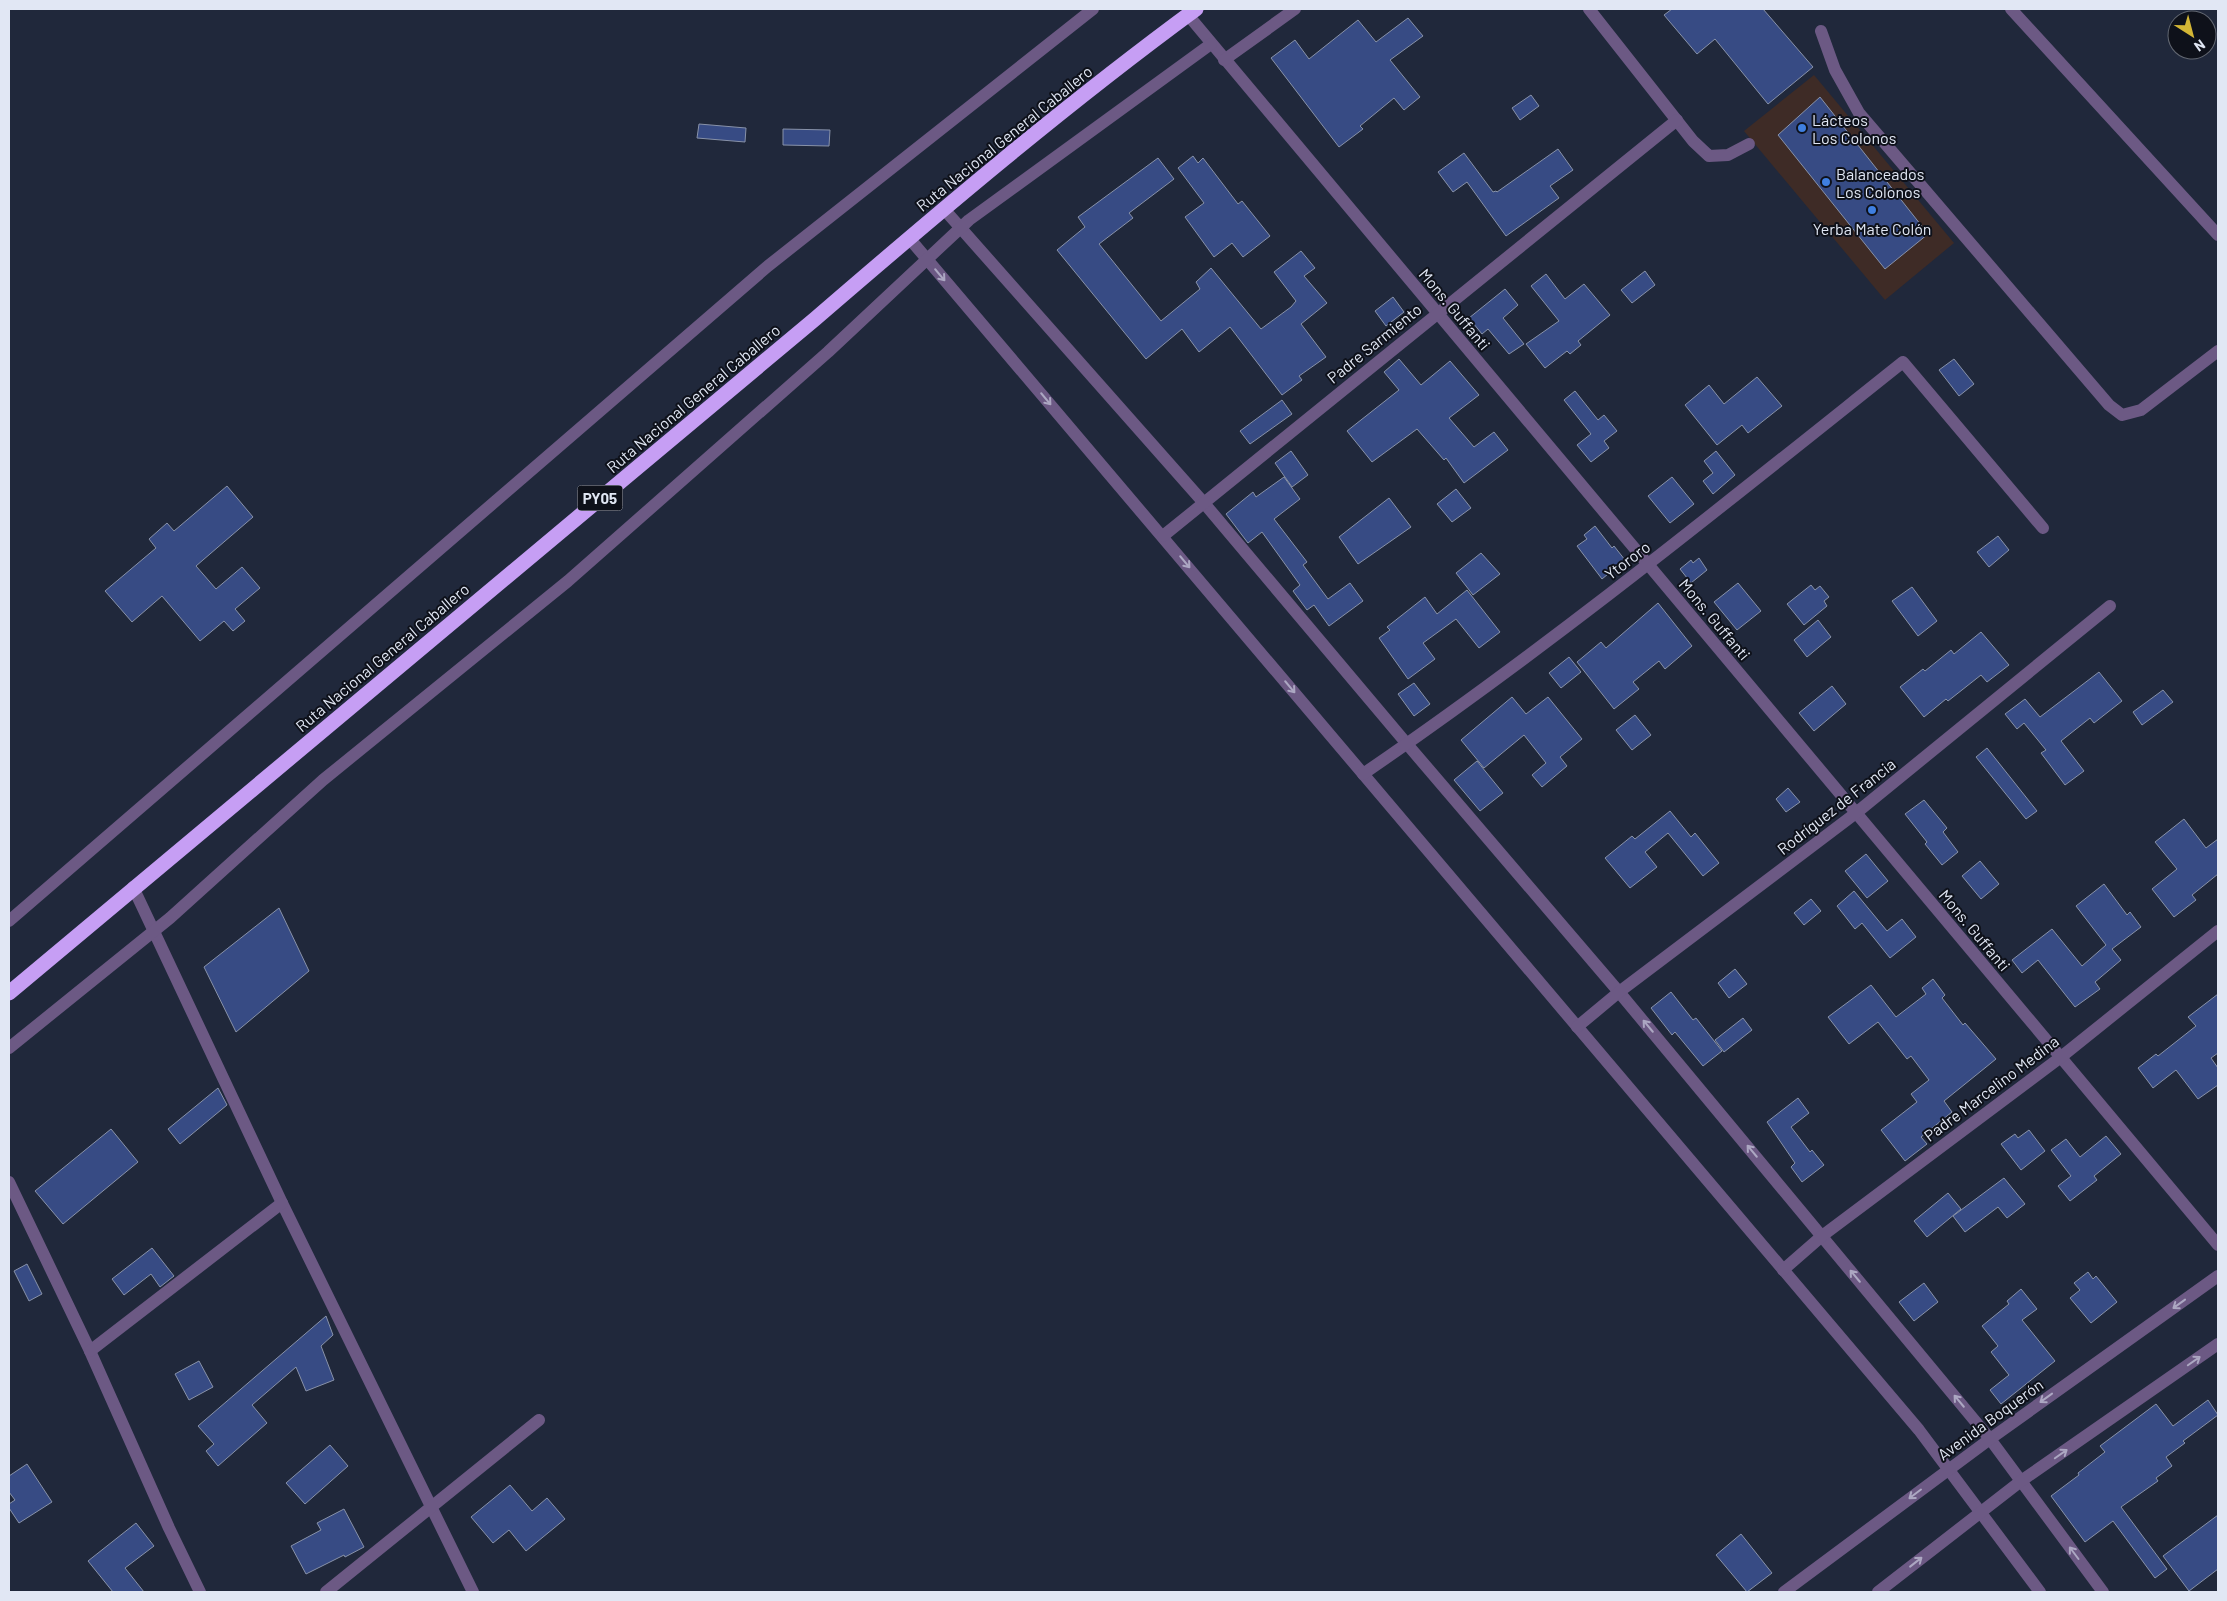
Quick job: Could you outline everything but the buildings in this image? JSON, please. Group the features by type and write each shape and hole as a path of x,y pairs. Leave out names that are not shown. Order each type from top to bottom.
{"highway":[{"name":"Ruta Nacional General Caballero","path":"9,993 133,887 815,320 943,208 1072,104 1192,12"}],"street":[{"path":"9,921 768,266 1093,9"},
{"path":"1224,60 1295,9"},
{"path":"1589,9 1694,142 1709,156 1728,154 1749,144"},
{"path":"2011,9 2218,235"},
{"name":"Mons. Guffanti","path":"1192,12 1211,44 1224,60 2218,1244"},
{"path":"1821,31 1835,70 1859,112 2109,405 2122,415 2141,410 2218,351"},
{"path":"9,1048 154,931 323,780 568,581 820,358 960,228 1211,44"},
{"name":"Padre Sarmiento","path":"1163,536 1677,120"},
{"path":"943,208 1204,503 1619,992 1990,1438 2103,1592"},
{"path":"909,238 1919,1430 2040,1592"},
{"name":"Ytororo","path":"1363,774 1407,744 1648,565 1902,362 2043,528"},
{"name":"Rodríguez de Francia","path":"1577,1027 1619,992 1856,813 2110,606"},
{"path":"133,887 282,1203 473,1592"},
{"name":"Padre Marcelino Medina","path":"1783,1270 1822,1236 2061,1057 2218,930"},
{"path":"9,1182 90,1351 169,1528 200,1592"},
{"path":"90,1351 282,1203"},
{"name":"Avenida Boquerón","path":"1784,1592 1990,1438 2218,1276"},
{"path":"1878,1592 2021,1482 2218,1344"},
{"path":"326,1592 539,1420"}],"shaded area":[{"path":"1814,75 1954,243 1885,300 1744,131"}],"place":[{"name":"Lácteos Los Colonos","path":"1802,128"},
{"name":"Balanceados Los Colonos","path":"1826,182"},
{"name":"Yerba Mate Colón","path":"1872,210"}]}
